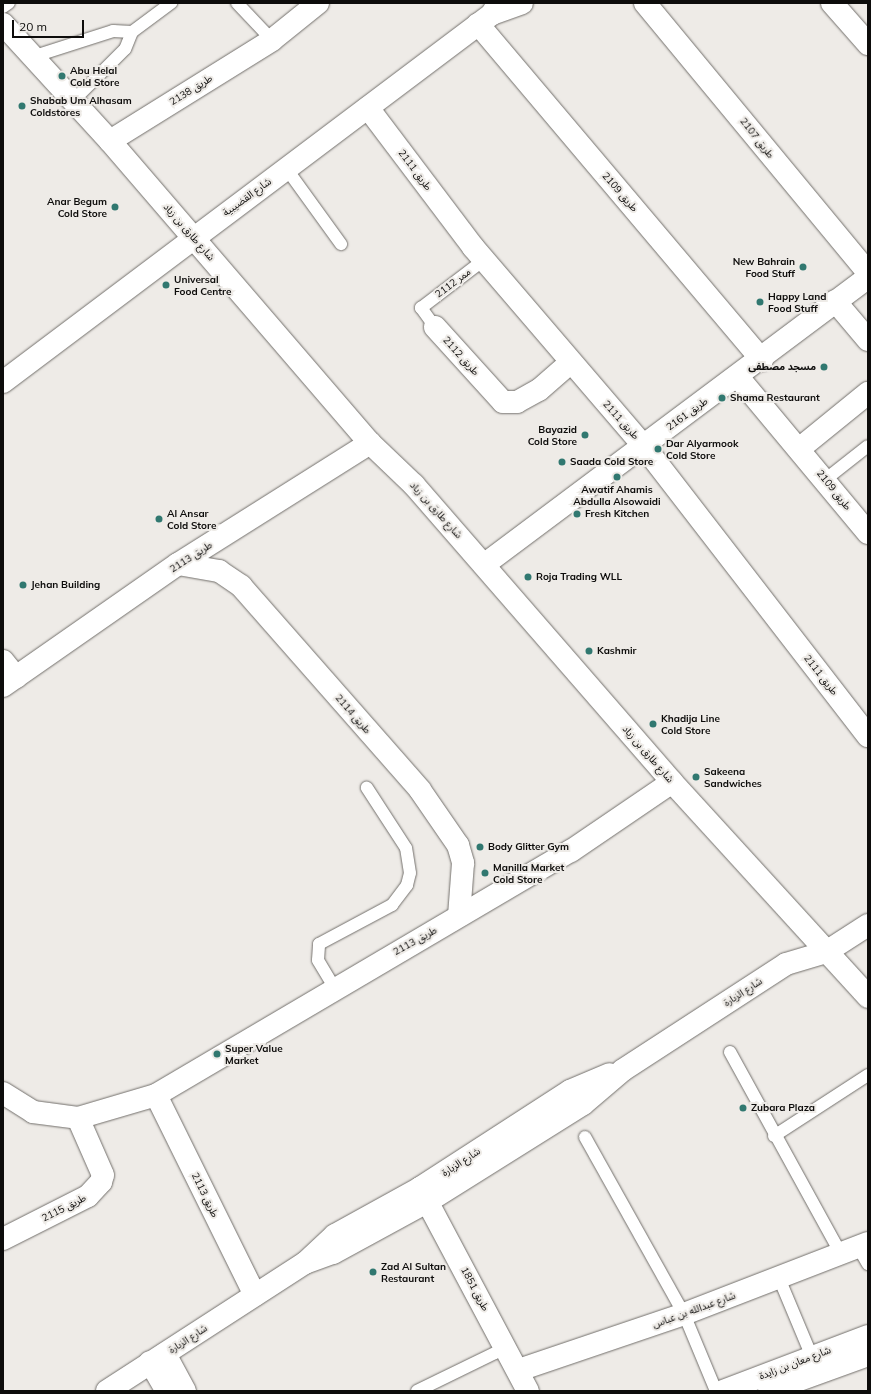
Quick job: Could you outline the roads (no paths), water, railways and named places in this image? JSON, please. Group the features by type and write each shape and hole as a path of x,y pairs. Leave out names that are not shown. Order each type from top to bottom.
{"street":[{"name":"شارع القضيبية","path":"3,382 193,237 368,108 489,14 522,3"},
{"name":"طريق 2107","path":"645,3 868,273"},
{"path":"832,3 868,44"},
{"name":"طريق 2138","path":"110,141 272,40 306,6"},
{"name":"طريق 2109","path":"489,14 762,360"},
{"name":"شارع طارق بن زياد","path":"3,24 35,56 73,101 110,141 370,443 414,485 485,564 672,782 868,997"},
{"name":"طريق 2111","path":"368,108 485,259 570,363 643,445 868,736"},
{"name":"طريق 2161","path":"485,564 643,445 762,360 836,301 868,278"},
{"path":"836,301 868,340"},
{"name":"طريق 2112","path":"435,327 503,402 517,402 538,390 570,363"},
{"name":"طريق 2109","path":"738,377 826,479 868,533"},
{"path":"799,449 868,393"},
{"name":"طريق 2113","path":"7,675 178,564 370,443"},
{"name":"طريق 2114","path":"178,564 206,567 241,586 420,790 459,851 463,863 459,916"},
{"name":"طريق 2113","path":"3,1094 33,1112 78,1118 156,1095 334,987 571,851 672,782"},
{"name":"شارع الزبارة","path":"108,1390 305,1263 334,1236 417,1199 570,1091 623,1070 786,964 826,952 868,925"},
{"name":"طريق 2113","path":"156,1095 255,1295"},
{"name":"طريق 2115","path":"3,1239 88,1196 101,1182 103,1176 78,1118"},
{"name":"طريق 1851","path":"417,1199 495,1353 516,1381 528,1391"},
{"name":"طريق 1851","path":"417,1199 516,1381"},
{"name":"شارع عبدالله بن عباس","path":"516,1381 779,1278 859,1252"},
{"name":"شارع معان بن زايدة","path":"770,1387 812,1357 868,1336"},
{"name":"شارع معان بن زايدة","path":"723,1391 770,1387 868,1355"},
{"path":"158,1358 167,1391"},
{"path":"158,1358 185,1391"}],"lane":[{"path":"3,7 9,3"},
{"path":"73,101 125,49 132,32 171,3"},
{"path":"237,3 272,40"},
{"path":"35,56 113,32 132,32"},
{"path":"286,168 341,244"},
{"name":"ممر 2112","path":"421,308 485,259"},
{"name":"طريق 2112","path":"421,308 435,327"},
{"path":"826,479 868,446"},
{"path":"334,987 318,960 319,944 392,905 407,885 410,873 406,848 367,788"},
{"path":"730,1052 774,1136 859,1252"},
{"path":"774,1136 868,1075"},
{"path":"585,1137 684,1314 716,1391"},
{"path":"779,1278 812,1357"},
{"path":"417,1391 495,1353"}],"place":[{"name":"Abu Helal Cold Store","path":"62,76"},
{"name":"Shabab Um Alhasam Coldstores","path":"22,106"},
{"name":"Anar Begum Cold Store","path":"115,207"},
{"name":"New Bahrain Food Stuff","path":"803,267"},
{"name":"Universal Food Centre","path":"166,285"},
{"name":"Happy Land Food Stuff","path":"760,302"},
{"name":"مسجد مصطفى","path":"824,367"},
{"name":"Shama Restaurant","path":"722,398"},
{"name":"Bayazid Cold Store","path":"585,435"},
{"name":"Dar Alyarmook Cold Store","path":"658,449"},
{"name":"Saada Cold Store","path":"562,462"},
{"name":"Awatif Ahamis Abdulla Alsowaidi","path":"617,477"},
{"name":"Fresh Kitchen","path":"577,514"},
{"name":"Al Ansar Cold Store","path":"159,519"},
{"name":"Roja Trading WLL","path":"528,577"},
{"name":"Jehan Building","path":"23,585"},
{"name":"Kashmir","path":"589,651"},
{"name":"Khadija Line Cold Store","path":"653,724"},
{"name":"Sakeena Sandwiches","path":"696,777"},
{"name":"Body Glitter Gym","path":"480,847"},
{"name":"Manilla Market Cold Store","path":"485,873"},
{"name":"Super Value Market","path":"217,1054"},
{"name":"Zubara Plaza","path":"743,1108"},
{"name":"Zad Al Sultan Restaurant","path":"373,1272"}]}
